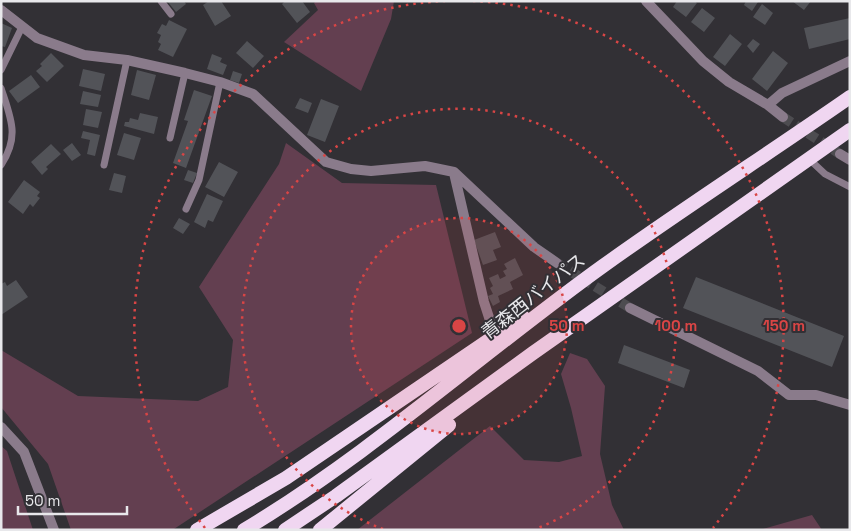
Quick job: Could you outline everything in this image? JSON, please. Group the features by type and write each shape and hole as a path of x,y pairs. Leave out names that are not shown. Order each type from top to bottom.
{"highway":[{"name":"青森西バイパス","path":"244,530 281,507 385,434 602,266 850,98"},
{"path":"285,530 336,496 533,353 850,130"},
{"path":"197,530 286,478 494,336 602,266"},
{"path":"320,530 533,353"}],"street":[{"path":"646,1 703,61 729,82 768,105 783,117"},
{"path":"1,10 37,38 84,55 127,60 185,73 220,82 253,94 326,162 351,169 371,171 425,166 454,172 534,247 557,263"},
{"path":"768,105 782,93 850,61"},
{"path":"840,154 850,160"},
{"path":"454,172 484,302 494,336"},
{"path":"630,308 758,371 789,394 816,395 850,405"},
{"path":"1,427 24,452 54,530"}],"lane":[{"path":"161,1 171,14"},
{"path":"1,70 22,27"},
{"path":"104,165 127,60"},
{"path":"170,138 185,73"},
{"path":"186,209 199,180 220,82"},
{"path":"1,88 12,121 14,139 10,151 1,165"},
{"path":"809,159 825,174 850,187"}],"shaded area":[{"path":"316,1 394,1 391,19 361,91 284,42 318,10 314,3"},
{"path":"286,143 342,183 436,185 472,333 174,529 71,530 48,464 1,407 1,350 78,396 198,401 228,387 233,340 199,287 279,164"},
{"path":"570,353 587,359 605,386 600,454 612,505 624,530 357,530 490,426 524,460 559,462 582,456 561,374"},
{"path":"1,446 7,451 33,530 1,530"},
{"path":"812,515 822,530 759,530"}],"building":[{"path":"167,1 184,1 186,4 176,12"},
{"path":"209,1 221,1 231,16 215,26 203,5"},
{"path":"285,1 302,1 310,12 297,23 282,4"},
{"path":"677,1 694,1 697,3 686,17 673,7"},
{"path":"746,1 758,2 752,11 744,5"},
{"path":"792,1 811,1 804,10"},
{"path":"762,4 773,13 765,25 753,17"},
{"path":"702,8 715,18 704,32 691,22"},
{"path":"850,18 850,39 809,49 804,28"},
{"path":"169,20 187,29 173,57 158,50 161,44 158,42 161,35 157,33 162,24 166,26"},
{"path":"1,23 12,28 5,47 1,46"},
{"path":"730,34 742,44 725,66 713,57"},
{"path":"753,39 760,44 753,53 747,46"},
{"path":"247,41 264,56 253,68 236,53"},
{"path":"773,51 788,63 767,91 752,79"},
{"path":"51,53 64,66 47,82 36,71"},
{"path":"212,54 222,58 220,62 227,65 223,75 207,69"},
{"path":"83,69 105,74 101,91 79,86"},
{"path":"137,70 156,75 149,100 131,95"},
{"path":"233,71 242,74 239,83 230,80"},
{"path":"31,75 40,87 18,103 9,91"},
{"path":"194,90 212,96 186,168 173,163 188,121 184,120"},
{"path":"83,91 101,95 98,107 80,104"},
{"path":"300,98 312,103 308,113 295,108"},
{"path":"321,99 339,106 325,142 307,135"},
{"path":"86,109 102,112 98,128 83,125"},
{"path":"140,113 158,117 154,134 124,126 125,122 129,122 130,118 138,120"},
{"path":"83,131 100,135 95,156 87,154 90,140 81,138"},
{"path":"124,133 141,138 134,160 117,155"},
{"path":"72,143 81,155 72,161 63,150"},
{"path":"51,144 61,154 46,167 48,169 42,175 31,162"},
{"path":"219,162 238,172 224,197 205,187"},
{"path":"188,170 197,173 193,183 184,180"},
{"path":"114,173 126,176 122,193 109,190"},
{"path":"24,180 40,192 37,196 40,198 33,207 30,204 23,214 8,202"},
{"path":"207,194 223,201 213,222 208,220 205,228 194,222"},
{"path":"179,218 190,224 183,234 173,228"},
{"path":"495,232 501,247 493,250 497,260 483,265 474,240"},
{"path":"515,258 523,275 510,282 513,289 498,296 500,302 493,306 488,296 493,294 490,288 493,286 489,278 498,274 500,279 506,276 503,271 507,269 504,264"},
{"path":"696,277 844,336 832,367 683,308"},
{"path":"16,280 28,297 1,315 1,284 5,282 7,286"},
{"path":"624,345 690,370 684,388 618,363"}],"tunnel":[{"path":"783,117 840,154"},
{"path":"557,263 630,308"}]}
